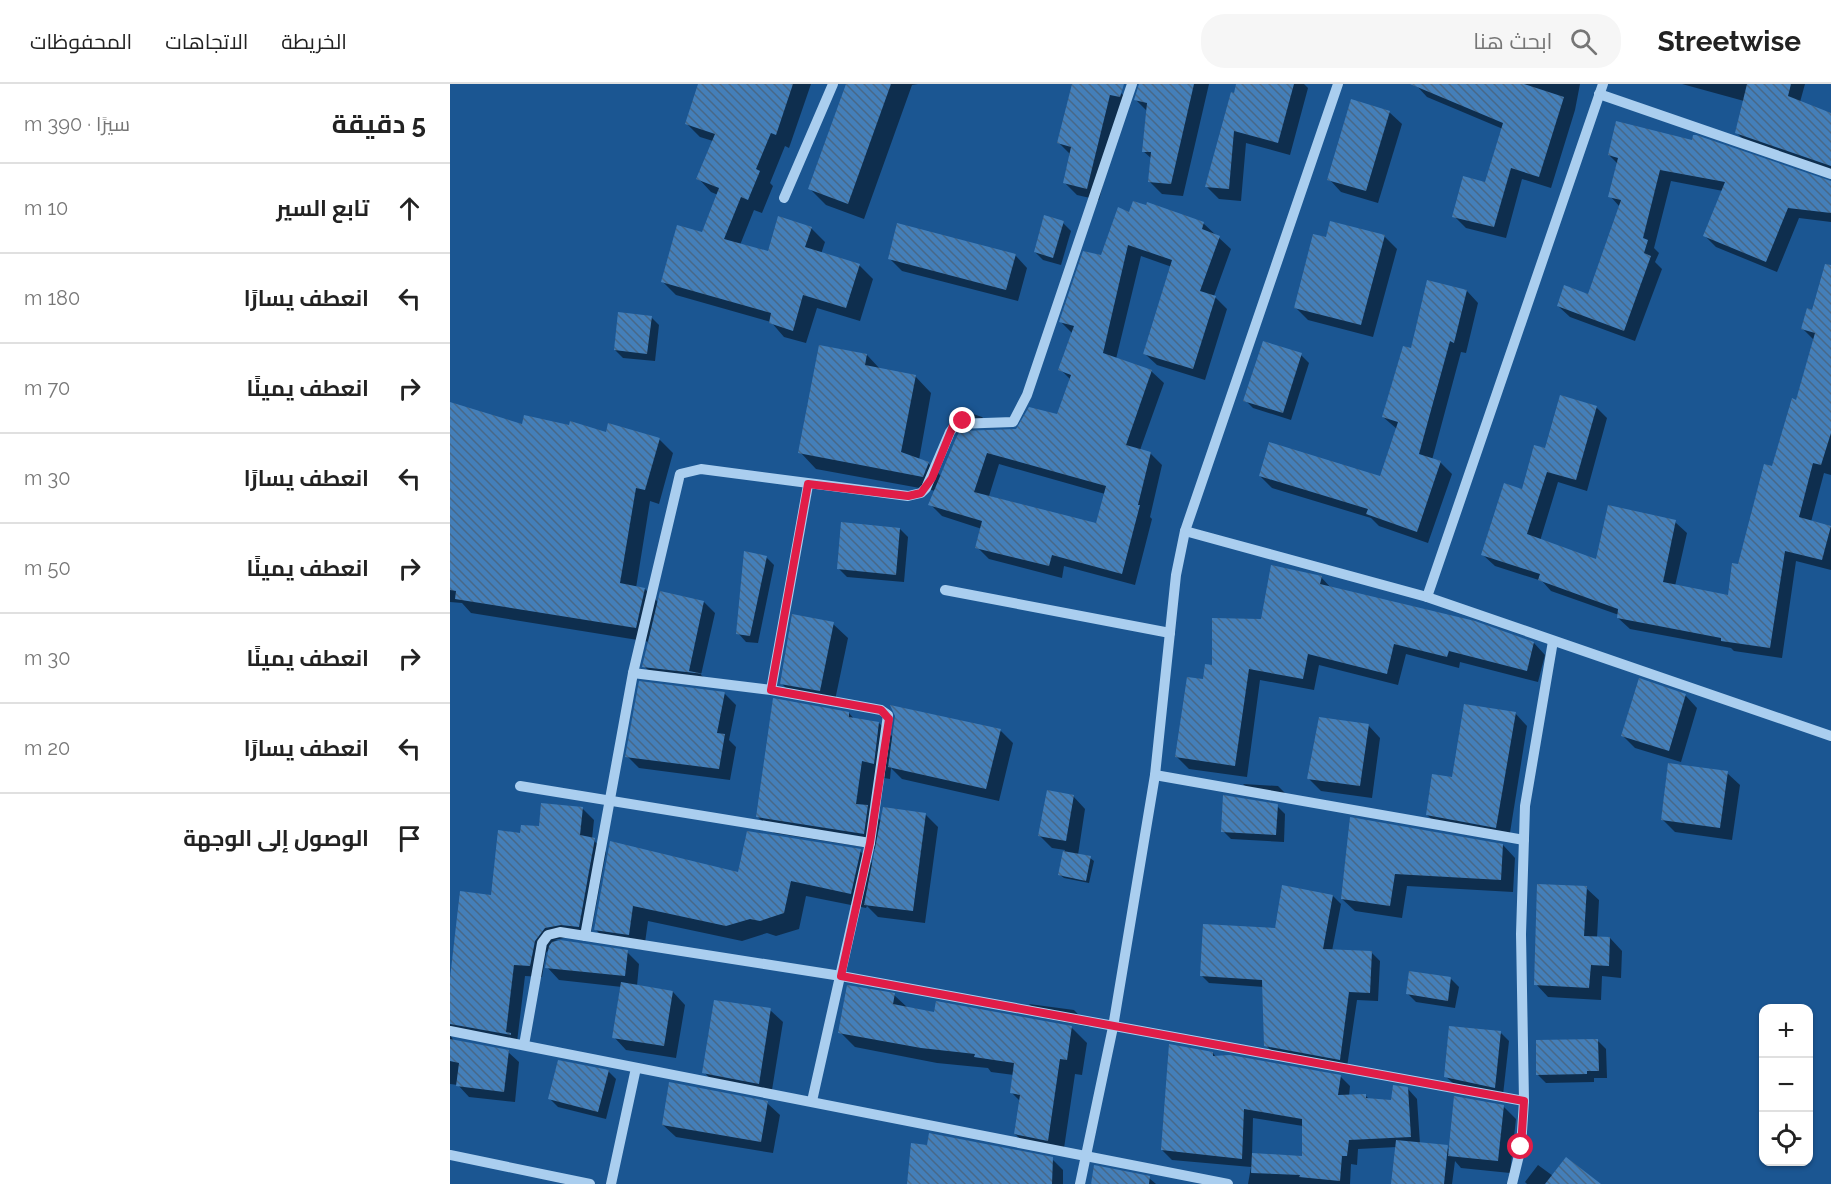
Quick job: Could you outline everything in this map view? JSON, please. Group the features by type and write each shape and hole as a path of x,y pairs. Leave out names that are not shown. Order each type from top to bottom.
{"street":[{"path":"784,198 833,84"},
{"path":"585,936 633,672 680,474 701,469 808,484 915,495 926,488 950,432 956,424 963,421 1006,424 1016,419 1027,395 1132,84"},
{"path":"1080,1184 1084,1156 1113,1027 1155,775 1176,575 1185,531 1338,84"},
{"path":"1426,597 1601,89 1831,174"},
{"path":"771,690 808,484"},
{"path":"1185,531 1426,597 1831,736"},
{"path":"945,590 1170,633"},
{"path":"1512,1184 1521,1147 1524,1101 1521,934 1527,796 1553,641"},
{"path":"633,672 771,690 881,710 888,715 870,843 812,1101"},
{"path":"1155,775 1524,840"},
{"path":"520,786 870,843"},
{"path":"524,1045 537,962 544,938 560,932 841,976 1524,1101"},
{"path":"450,1031 1228,1184"},
{"path":"611,1184 636,1068"},
{"path":"450,1155 590,1184"}],"building":[{"path":"698,84 793,84 776,135 771,133 756,169 760,171 748,200 741,197 724,239 768,251 778,216 812,227 805,247 860,264 846,308 803,295 793,331 769,323 771,313 661,282 677,225 702,232 719,188 696,179 715,134 685,124"},
{"path":"846,84 891,84 848,204 808,189"},
{"path":"1072,84 1124,84 1120,97 1110,95 1087,189 1063,183 1071,147 1057,143"},
{"path":"1139,84 1194,84 1171,184 1148,182 1151,152 1142,152 1147,103 1134,100"},
{"path":"1236,84 1294,84 1278,143 1234,131 1229,189 1205,187 1231,92 1234,93"},
{"path":"1410,84 1524,84 1564,97 1539,177 1511,168 1494,227 1452,217 1463,176 1485,182 1503,123"},
{"path":"1747,84 1791,84 1788,96 1831,113 1831,166 1735,133"},
{"path":"1351,99 1390,111 1366,191 1327,180"},
{"path":"1616,121 1692,140 1693,135 1696,135 1831,181 1831,213 1788,208 1766,262 1703,236 1725,182 1660,170 1643,238 1648,240 1644,253 1651,256 1624,331 1557,306 1564,285 1588,294 1621,200 1608,197 1618,158 1608,155"},
{"path":"1133,201 1146,205 1147,202 1204,222 1202,229 1220,236 1200,291 1216,296 1193,369 1143,354 1172,260 1128,245 1103,353 1152,370 1126,445 1151,452 1122,574 1052,555 1049,566 975,548 982,521 928,505 957,436 960,431 1016,429 1029,407 1057,414 1071,375 1058,370 1074,326 1059,322 1083,251 1101,255 1118,207 1129,212","holes":["987,453 1106,486 1096,523 974,492"]},
{"path":"1044,215 1064,221 1053,258 1034,252"},
{"path":"1330,221 1385,235 1361,325 1294,308 1313,234 1326,237"},
{"path":"897,223 1016,254 1006,290 888,259"},
{"path":"1825,264 1831,265 1831,433 1821,465 1813,463 1799,517 1831,526 1822,560 1785,551 1770,648 1721,641 1721,638 1617,618 1618,609 1538,580 1540,574 1481,555 1504,483 1522,489 1534,445 1545,448 1560,395 1597,406 1576,480 1547,472 1527,534 1596,559 1608,505 1676,520 1663,582 1728,595 1732,563 1738,564 1764,464 1772,466 1792,398 1796,400 1815,333 1801,329 1807,308 1812,310"},
{"path":"1427,280 1467,290 1454,343 1450,341 1419,454 1441,461 1417,532 1366,514 1368,509 1259,476 1269,442 1380,476 1398,422 1382,417 1403,346 1411,348"},
{"path":"618,312 652,316 647,354 614,350"},
{"path":"1263,341 1302,353 1283,413 1243,401"},
{"path":"819,345 867,354 865,365 916,375 901,452 929,462 923,477 798,453"},
{"path":"450,402 522,424 524,415 569,425 570,421 606,432 608,423 660,438 645,490 636,488 620,583 645,588 636,628 455,599 456,591 450,590"},
{"path":"841,522 900,528 896,575 837,569"},
{"path":"744,551 767,556 750,636 736,634"},
{"path":"1271,565 1322,576 1320,584 1475,621 1534,642 1527,671 1449,651 1447,657 1394,644 1387,674 1308,654 1303,679 1249,669 1235,766 1175,757 1187,677 1203,679 1205,664 1212,665 1212,618 1261,619"},
{"path":"660,591 704,601 689,671 704,674 642,667"},
{"path":"792,614 834,622 820,691 780,684"},
{"path":"1639,678 1686,694 1669,751 1621,736"},
{"path":"639,681 725,692 717,733 725,734 719,769 625,757"},
{"path":"773,698 849,712 849,717 879,722 874,764 862,761 856,804 868,805 864,834 756,817"},
{"path":"1464,704 1516,712 1496,828 1426,815 1432,774 1452,777"},
{"path":"890,705 1001,729 986,789 888,767 895,716"},
{"path":"1319,717 1369,724 1360,786 1307,779"},
{"path":"1668,763 1728,771 1720,828 1661,820"},
{"path":"1047,790 1074,795 1066,841 1038,836"},
{"path":"1223,795 1278,804 1276,835 1221,832"},
{"path":"541,803 583,807 580,835 595,838 579,927 561,925 545,928 535,941 530,966 514,965 506,1032 511,1035 450,1024 450,978 460,891 491,895 498,830 520,833 521,825 539,826"},
{"path":"883,807 926,813 913,911 864,905"},
{"path":"1350,817 1503,844 1501,880 1395,874 1390,906 1341,899"},
{"path":"747,831 861,849 851,894 791,881 784,913 760,921 750,919 726,926 633,906 629,935 594,930 610,841 738,872"},
{"path":"1063,851 1091,856 1086,881 1058,875"},
{"path":"1537,884 1587,886 1584,936 1610,937 1609,966 1591,965 1589,988 1534,985"},
{"path":"1282,885 1333,895 1323,949 1372,951 1370,993 1349,992 1340,1060 1264,1046 1262,980 1200,976 1203,924 1275,928"},
{"path":"560,940 628,950 625,976 545,968 549,946 552,942"},
{"path":"1409,971 1451,977 1448,1001 1406,994"},
{"path":"621,982 673,991 664,1046 612,1038"},
{"path":"847,985 895,993 893,1004 934,1012 936,1001 1072,1026 1067,1060 1060,1059 1048,1141 1014,1134 1020,1095 1010,1093 1014,1063 974,1057 975,1054 921,1048 838,1033"},
{"path":"714,1000 771,1008 759,1084 702,1073"},
{"path":"1449,1026 1501,1031 1495,1088 1444,1077"},
{"path":"450,1039 509,1050 504,1092 456,1086 459,1063 450,1061"},
{"path":"1598,1039 1599,1071 1587,1071 1587,1074 1536,1075 1536,1040"},
{"path":"1169,1044 1213,1052 1213,1056 1230,1055 1341,1075 1338,1095 1366,1094 1366,1098 1391,1100 1393,1085 1408,1087 1411,1137 1349,1140 1347,1156 1342,1156 1340,1181 1299,1177 1300,1175 1251,1173 1252,1153 1302,1156 1302,1119 1244,1109 1242,1159 1161,1150"},
{"path":"558,1060 609,1070 598,1112 548,1099"},
{"path":"669,1082 768,1101 761,1142 662,1125"},
{"path":"1454,1096 1504,1105 1498,1161 1448,1156"},
{"path":"929,1133 1053,1157 1052,1184 907,1184 911,1143 927,1145"},
{"path":"1396,1140 1448,1145 1444,1184 1391,1184"},
{"path":"1566,1157 1601,1184 1545,1184"},
{"path":"1094,1165 1150,1176 1149,1184 1091,1184"}],"route":[{"path":"963,421 953,426 932,478 921,493 908,496 808,484 771,690 881,710 888,715 889,719 870,843 841,976 1524,1101 1521,1147"}]}
